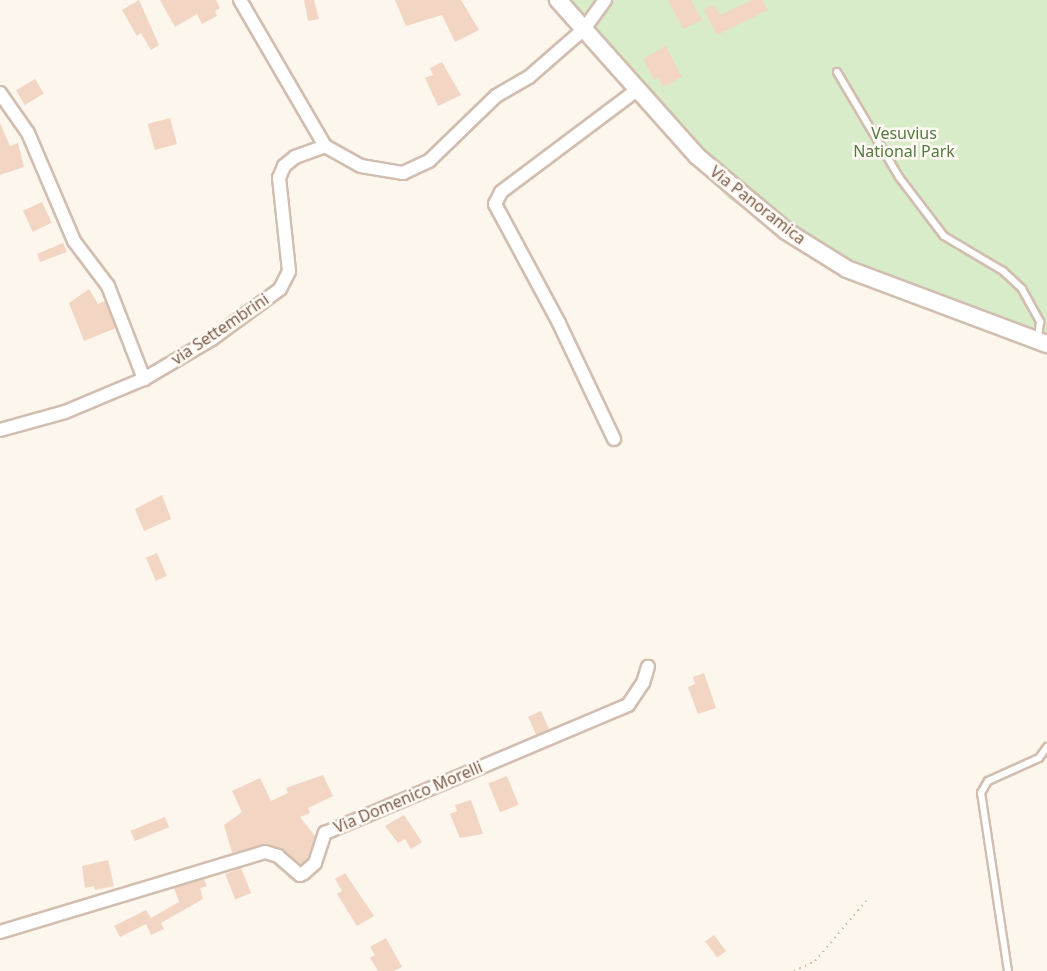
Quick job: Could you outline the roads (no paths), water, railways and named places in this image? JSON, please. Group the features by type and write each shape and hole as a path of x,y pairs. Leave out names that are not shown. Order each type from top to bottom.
{"street":[{"path":"240,0 325,146 361,166 403,173 415,170 496,96 529,77 584,29 605,0"},
{"name":"Via Panoramica","path":"558,0 697,156 786,231 837,263 915,296 1043,342"},
{"path":"614,439 559,323 495,204 501,192 638,89"},
{"path":"0,93 28,133 74,241 108,286 144,379"},
{"name":"via Settembrini","path":"0,430 65,411 144,379 212,339 287,280 279,178 295,157 325,146"},
{"name":"Via Domenico Morelli","path":"0,932 266,852 278,856 300,875 315,863 325,833 628,705 643,683 648,667"}],"lane":[{"path":"837,72 899,177 944,236 1003,271 1022,289 1040,322 1043,342"},
{"path":"1008,971 981,793 988,781 1039,758 1047,747"}],"park label":[{"name":"Vesuvius National Park","path":"904,142"}]}
